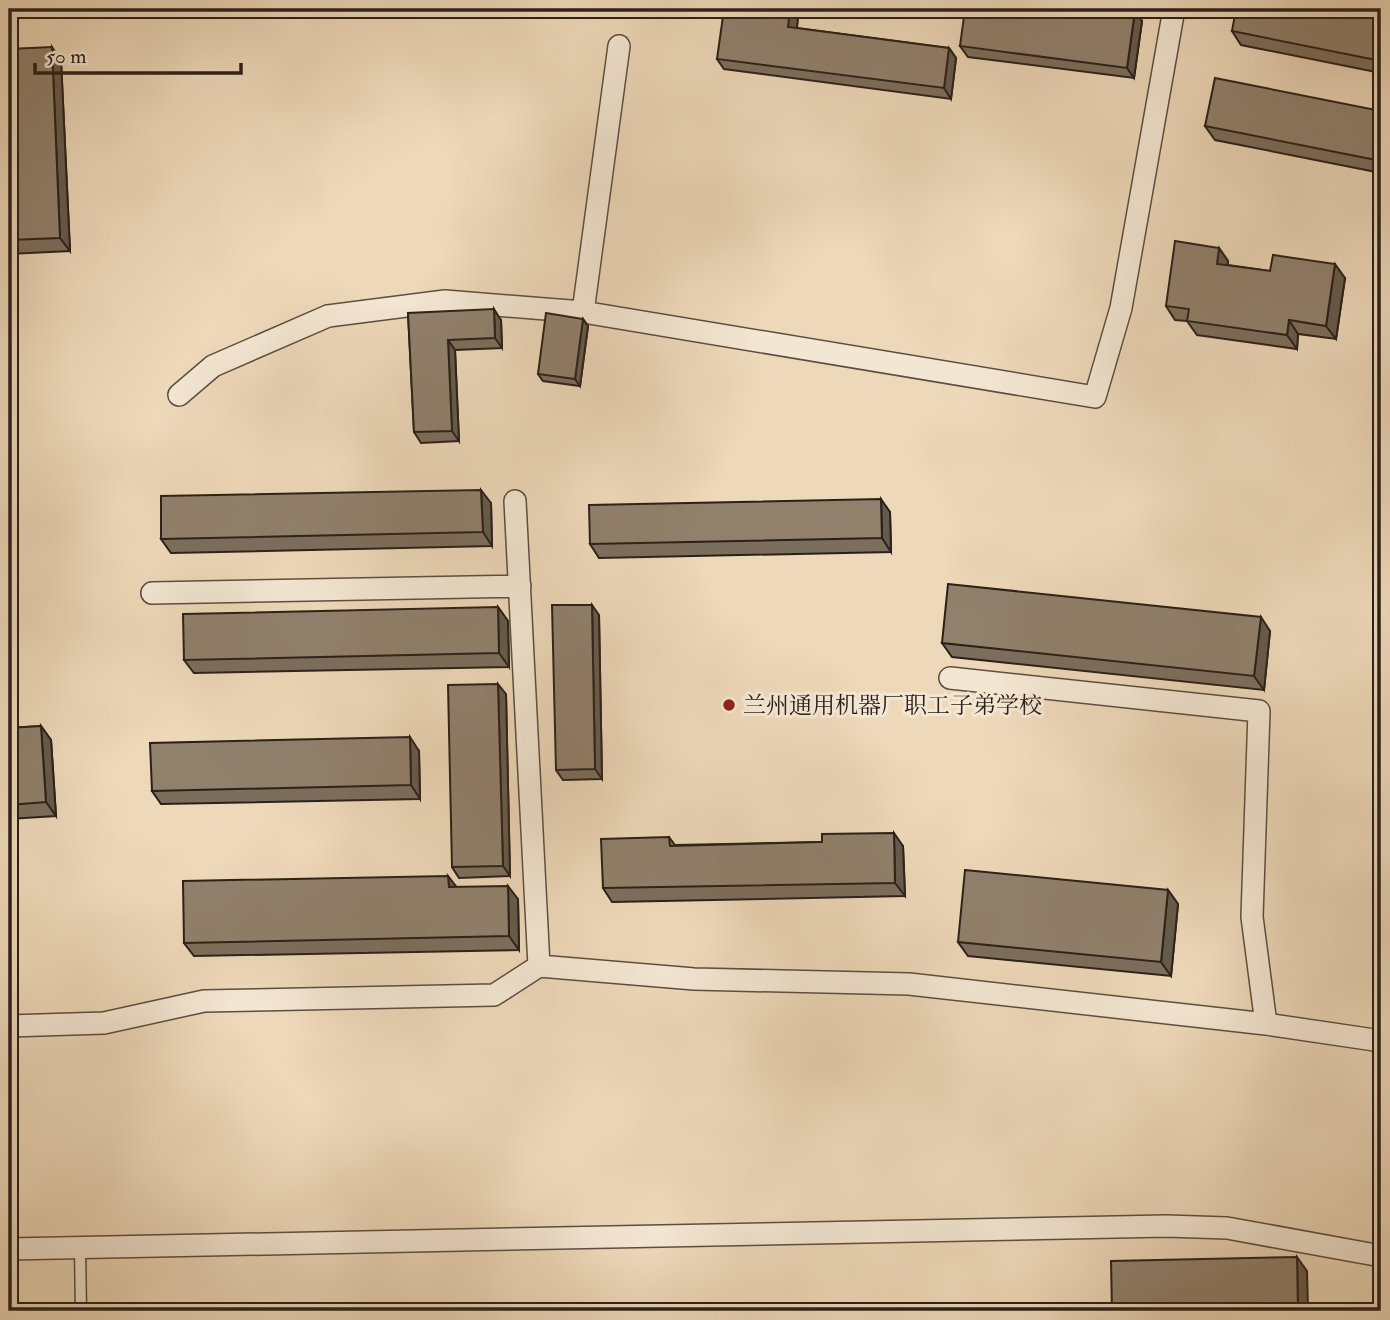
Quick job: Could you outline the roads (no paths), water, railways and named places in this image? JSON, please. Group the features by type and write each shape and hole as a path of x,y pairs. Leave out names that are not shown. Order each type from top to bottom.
{"street":[{"path":"179,396 213,366 328,316 445,300 583,312 1095,397 1121,308 1174,9"},
{"path":"583,312 619,46"},
{"path":"515,501 539,966"},
{"path":"152,593 520,586"},
{"path":"950,678 1259,711 1252,917 1266,1024"},
{"path":"9,1026 104,1023 204,1001 494,995 539,966 694,979 909,984 1266,1024 1381,1041"},
{"path":"9,1249 1166,1226 1227,1228 1381,1255"}],"lane":[{"path":"80,1248 81,1311"}],"place":[{"name":"兰州通用机器厂职工子弟学校","path":"729,705"}]}
